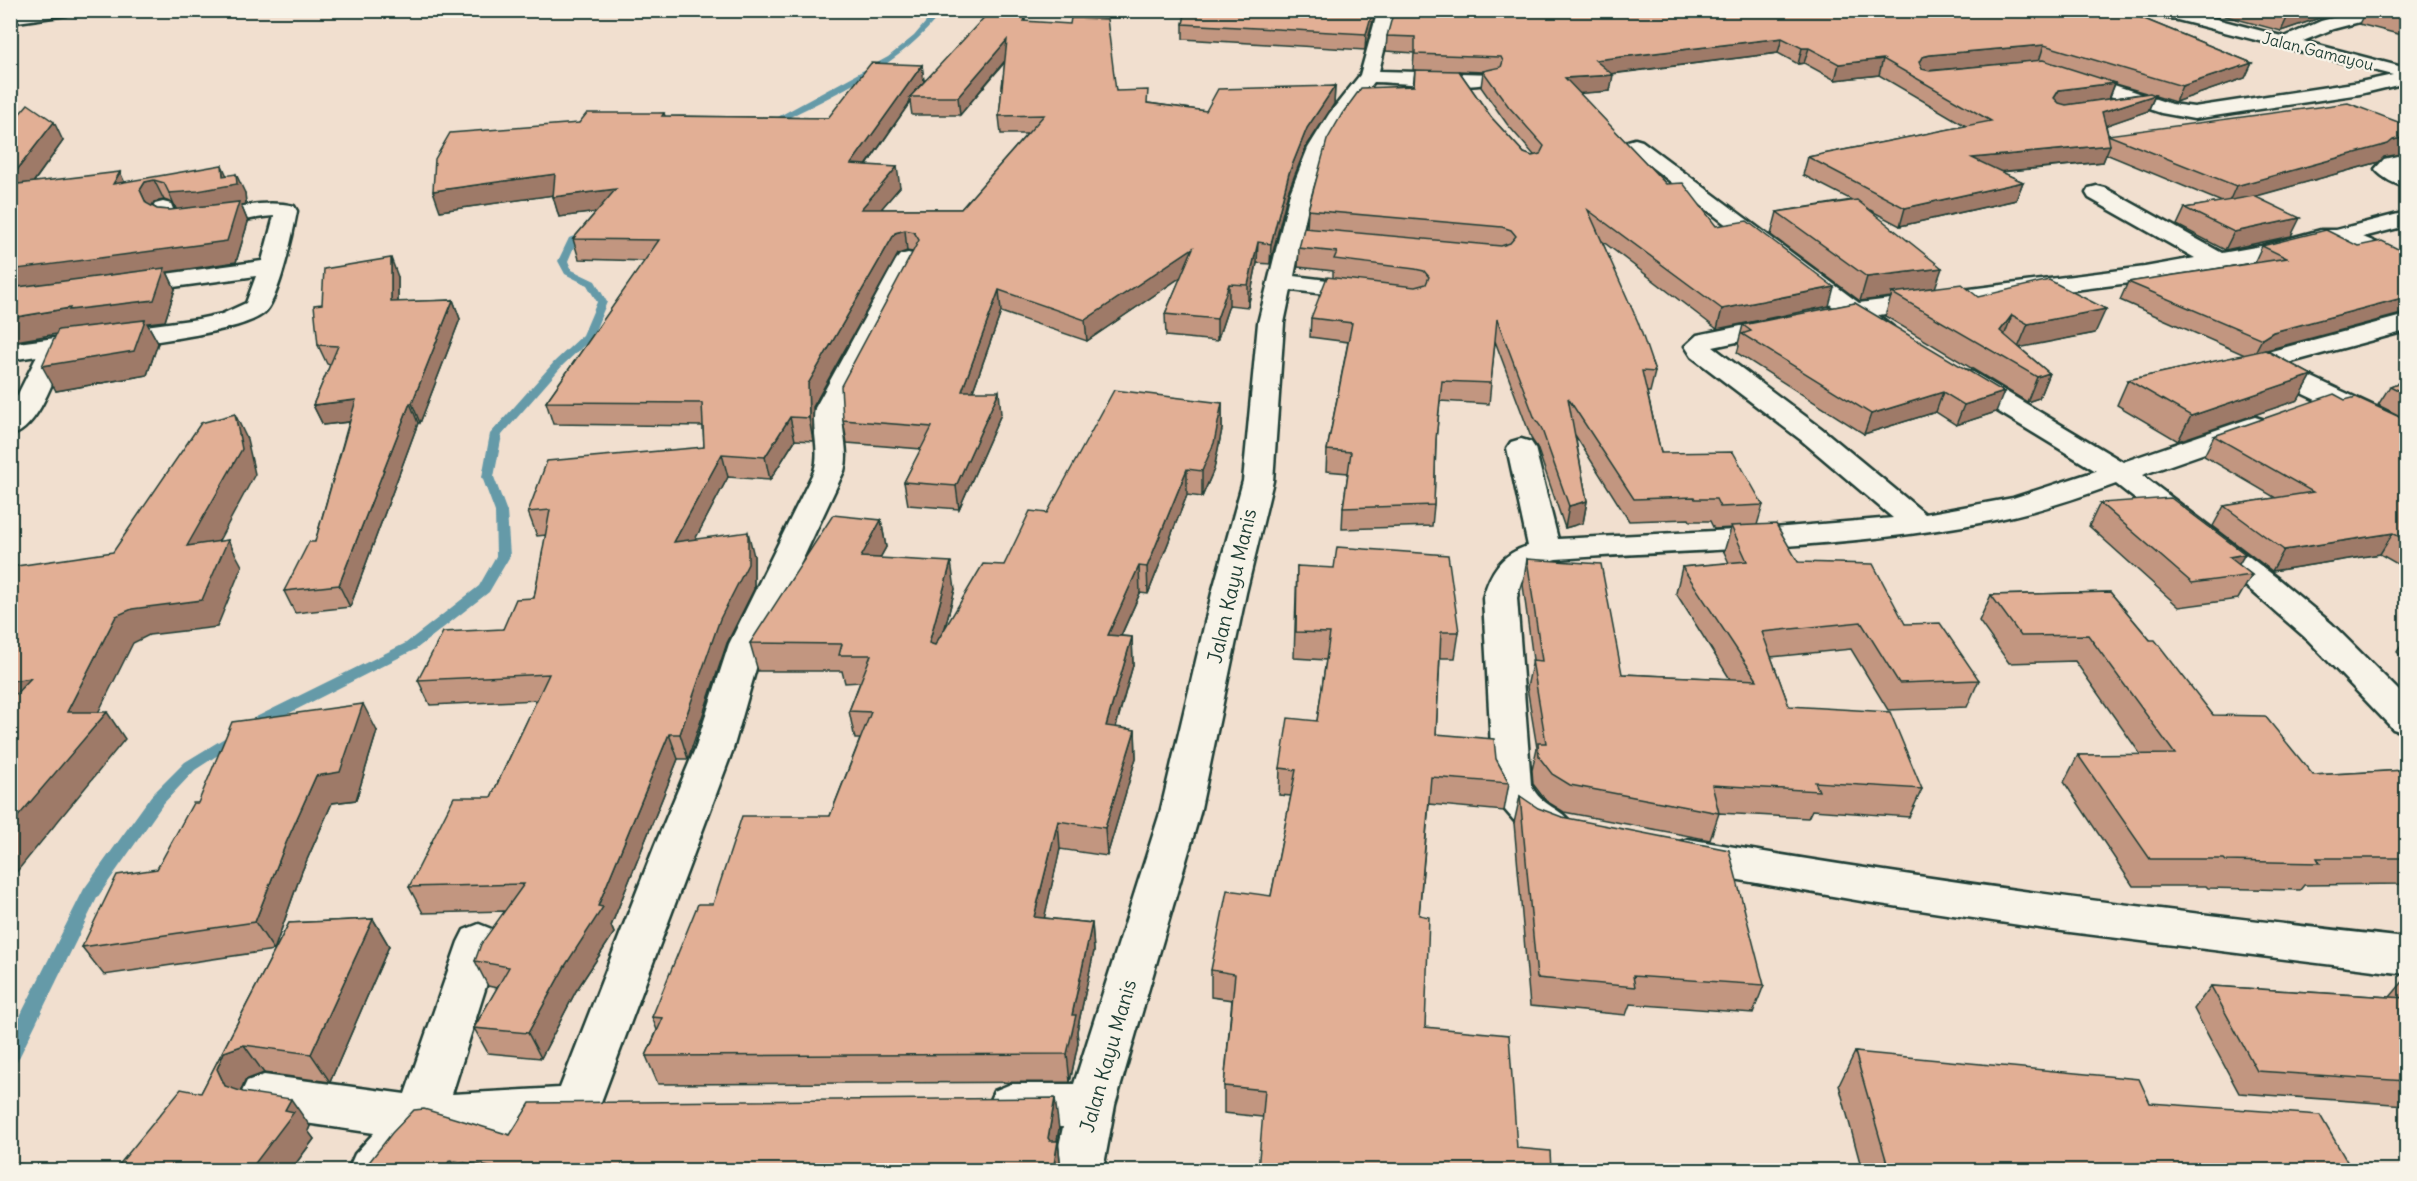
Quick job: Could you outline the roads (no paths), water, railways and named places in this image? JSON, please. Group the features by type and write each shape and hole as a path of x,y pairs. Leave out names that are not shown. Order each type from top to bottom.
{"street":[{"path":"10,18 67,10"},
{"name":"Jalan Kayu Manis","path":"1078,1170 1091,1105 1180,813 1229,593 1257,481 1271,323 1281,282 1303,237 1301,194 1318,148 1336,118 1369,76 1386,10"},
{"name":"Jalan Gamayou","path":"2160,10 2406,73"},
{"path":"2287,42 2327,25 2384,10"},
{"path":"2054,71 2144,102 2177,111 2194,112 2350,89 2406,78"},
{"path":"1369,76 1464,80 1490,78"},
{"path":"1464,80 1478,100"},
{"path":"2102,107 2144,102"},
{"path":"1635,145 1854,311 1904,342"},
{"path":"2406,160 2391,163 2386,169 2406,181"},
{"path":"2097,193 2218,261"},
{"path":"10,352 198,327 241,316 257,306 272,267 286,211 271,209 181,221 165,218 163,209"},
{"path":"1919,524 1811,434 1701,351 1698,346 1706,340 1854,311 2145,274 2285,249 2321,237 2336,237 2406,219"},
{"path":"2336,237 2375,249 2406,263"},
{"path":"576,1108 675,845 714,749 746,644 784,561 830,471 833,458 828,431 829,408 908,260"},
{"path":"109,288 272,267"},
{"path":"1281,282 1391,294"},
{"path":"2406,323 2270,361 2268,364 2271,369 2406,432"},
{"path":"10,428 19,421 55,346"},
{"path":"1940,364 2120,473 2265,585 2320,632 2406,720"},
{"path":"1588,835 1556,828 1537,819 1520,805 1512,785 1500,598 1504,579 1510,568 1528,555 1589,546 1864,531 1990,512 2120,473 2333,399"},
{"path":"1521,448 1545,551"},
{"path":"1657,849 1864,886 2190,932 2406,956"},
{"path":"372,1170 421,1118 479,942"},
{"path":"264,1096 421,1118 576,1108 624,1108"},
{"path":"972,1106 1091,1105"}],"waterway":[{"path":"767,125 890,59 917,37 940,10"},
{"path":"255,724 411,646 484,589 503,556 501,512 488,477 496,434 559,363 588,336 602,302 591,283 568,272 563,261 572,240 589,233"},
{"path":"10,1056 90,894 157,800 190,766 236,736"}]}
